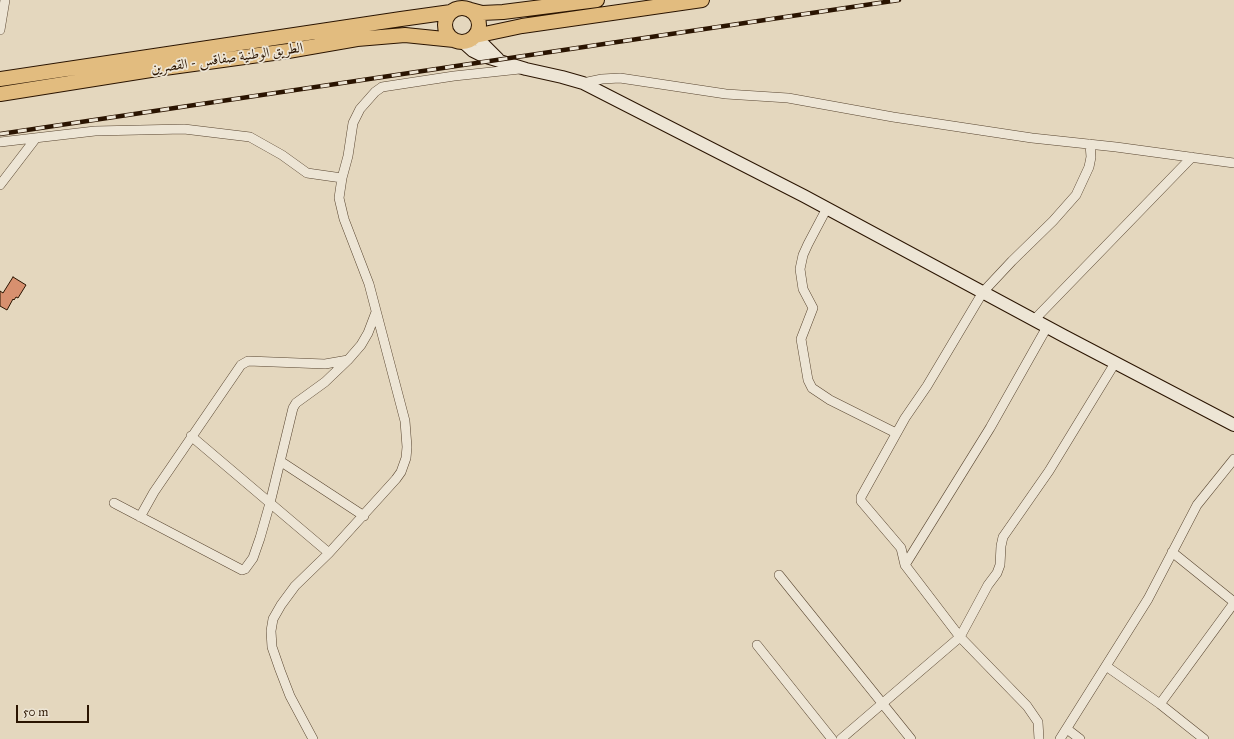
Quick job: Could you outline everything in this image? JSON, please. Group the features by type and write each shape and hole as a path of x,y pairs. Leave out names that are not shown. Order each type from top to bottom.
{"main road":[{"path":"597,0 503,12 482,13 467,9 456,9 448,16 445,27 450,37 464,39 499,60 583,83 827,208 1047,327 1234,425"},
{"name":"الطريق الوطنية صفاقس - القصرين","path":"156,62 244,57 288,51 357,38 405,34 464,39 627,5 702,0"},
{"path":"464,39 479,26 478,20 472,11 467,9"},
{"name":"الطريق الوطنية صفاقس - القصرين","path":"0,94 42,80 156,62 242,43 451,12"},
{"name":"الطريق الوطنية صفاقس - القصرين","path":"0,79 42,80"}],"street":[{"path":"0,30 6,0"},
{"path":"313,739 290,696 272,647 271,631 273,619 295,586 364,516 396,479 401,472 406,458 407,447 405,421 369,284 341,208 339,198 342,178 348,156 352,123 360,109 375,92 382,87 454,76 526,68"},
{"path":"583,83 602,79 620,78 726,94 788,98 893,117 1032,138 1234,163"},
{"path":"0,142 95,131 184,129 250,137 282,155 307,173 342,178"},
{"path":"0,185 36,138"},
{"path":"1039,739 1038,722 1027,706 960,637 905,565 901,548 861,501 861,497 896,433 983,292 1006,266 1053,221 1076,195 1089,167 1091,156 1090,144"},
{"path":"1034,320 1192,157"},
{"path":"827,208 803,255 800,269 803,289 813,308 801,339 808,380 812,388 830,400 896,433"},
{"path":"114,503 242,570 245,569 253,558 270,503 289,424 296,403 325,382 348,360 361,345 368,333 376,312"},
{"path":"905,565 990,428 1047,327"},
{"path":"140,517 154,492 241,365 248,361 325,364 348,360"},
{"path":"841,739 960,637 988,585 997,573 1000,565 1001,542 1049,471 1115,363"},
{"path":"192,436 329,553"},
{"path":"1060,739 1148,599 1197,505 1234,459"},
{"path":"280,461 364,516"},
{"path":"1160,704 1234,603 1172,552"},
{"path":"778,575 911,739"},
{"path":"758,645 832,739"},
{"path":"1106,666 1160,704 1204,739"},
{"path":"1067,729 1080,739"}],"building":[{"path":"13,277 26,285 18,298 16,297 14,300 13,299 7,310 0,306 0,291 3,293"}],"railway":[{"path":"0,134 899,0"}]}
